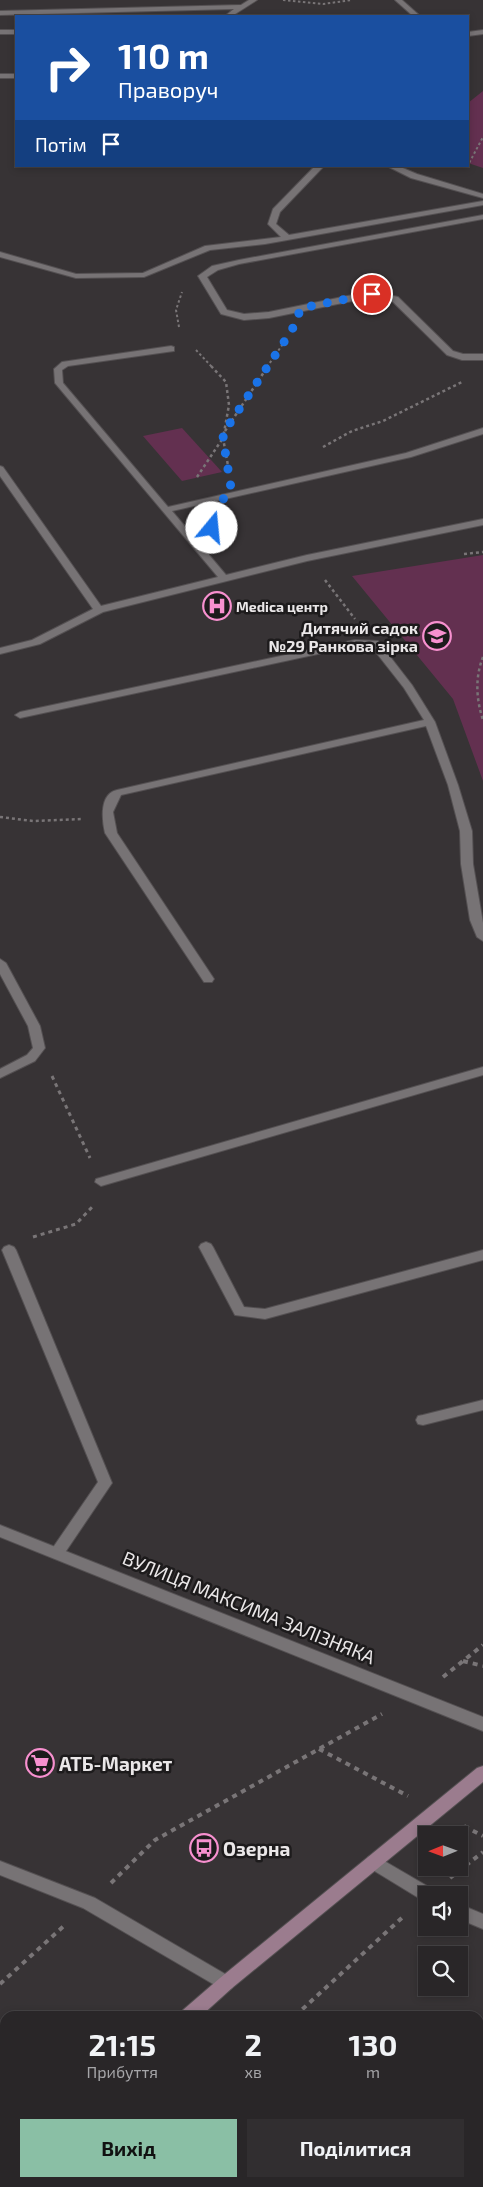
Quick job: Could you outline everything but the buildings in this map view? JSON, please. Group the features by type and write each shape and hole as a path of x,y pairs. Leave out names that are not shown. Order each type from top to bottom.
{"main road":[{"path":"195,2011 226,1983 483,1773"}],"street":[{"path":"230,15 254,0"},
{"path":"398,0 416,15"},
{"path":"0,13 243,7"},
{"path":"0,32 15,32"},
{"path":"469,34 483,32"},
{"path":"0,76 15,76"},
{"path":"287,238 272,224 276,211 319,167"},
{"path":"393,167 414,176 483,196"},
{"path":"0,254 76,276 144,275 208,248 265,242 483,203"},
{"path":"214,268 483,217"},
{"path":"265,242 202,276 224,312 244,317 372,294 385,296 395,299 450,353 462,357 483,356"},
{"path":"171,349 129,357 92,359 65,364 58,369 59,383 225,580"},
{"path":"166,510 408,455 483,432"},
{"path":"0,469 99,610"},
{"path":"0,651 36,642 99,610 307,558 483,522"},
{"path":"20,714 324,649 355,643 374,643 408,687 430,722 453,785 466,831 468,874 476,920 483,937"},
{"path":"208,979 111,833 106,815 108,806 117,793 430,722"},
{"path":"0,963 34,1026 39,1048 31,1058 0,1074"},
{"path":"101,1182 483,1071"},
{"path":"206,1247 240,1312 265,1314 483,1255"},
{"path":"9,1250 105,1483 57,1553"},
{"path":"423,1420 483,1405"},
{"name":"ВУЛИЦЯ МАКСИМА ЗАЛІЗНЯКА","path":"0,1530 483,1724"},
{"path":"374,1862 418,1889"},
{"path":"0,1868 89,1903 226,1983"},
{"path":"468,1915 483,1922"}],"path":[{"path":"283,0 323,4 352,0"},
{"path":"469,163 483,137"},
{"path":"456,188 467,167"},
{"path":"202,276 183,289 176,310 180,331 226,382 229,405 223,438 231,488 226,496"},
{"path":"224,432 292,330 301,308"},
{"path":"171,349 180,331"},
{"path":"320,449 352,431 383,421 466,380"},
{"path":"322,576 374,643"},
{"path":"483,657 479,664 478,706 483,720"},
{"path":"0,817 33,821 73,821 106,815"},
{"path":"9,1250 41,1233 76,1224 100,1199 101,1182 39,1048"},
{"path":"0,1984 155,1840 413,1695 444,1676 483,1645"},
{"path":"463,1661 483,1666"},
{"path":"318,1749 483,1836"},
{"path":"440,1886 483,1852"},
{"path":"300,2011 412,1910"}],"shaded area":[{"path":"483,91 483,168 469,163 469,102"},
{"path":"182,428 222,472 182,481 143,436"},
{"name":"Дитячий садок №29 Ранкова зірка","path":"483,555 483,781 453,699 352,576"}],"place":[{"name":"Medica центр","path":"217,606"},
{"name":"Дитячий садок №29 Ранкова зірка","path":"437,636"},
{"name":"АТБ-Маркет","path":"40,1763"},
{"name":"Озерна","path":"204,1848"}],"route":[{"path":"212,528 214,512 231,488 225,455 224,432 292,330 301,308 372,294"}]}
